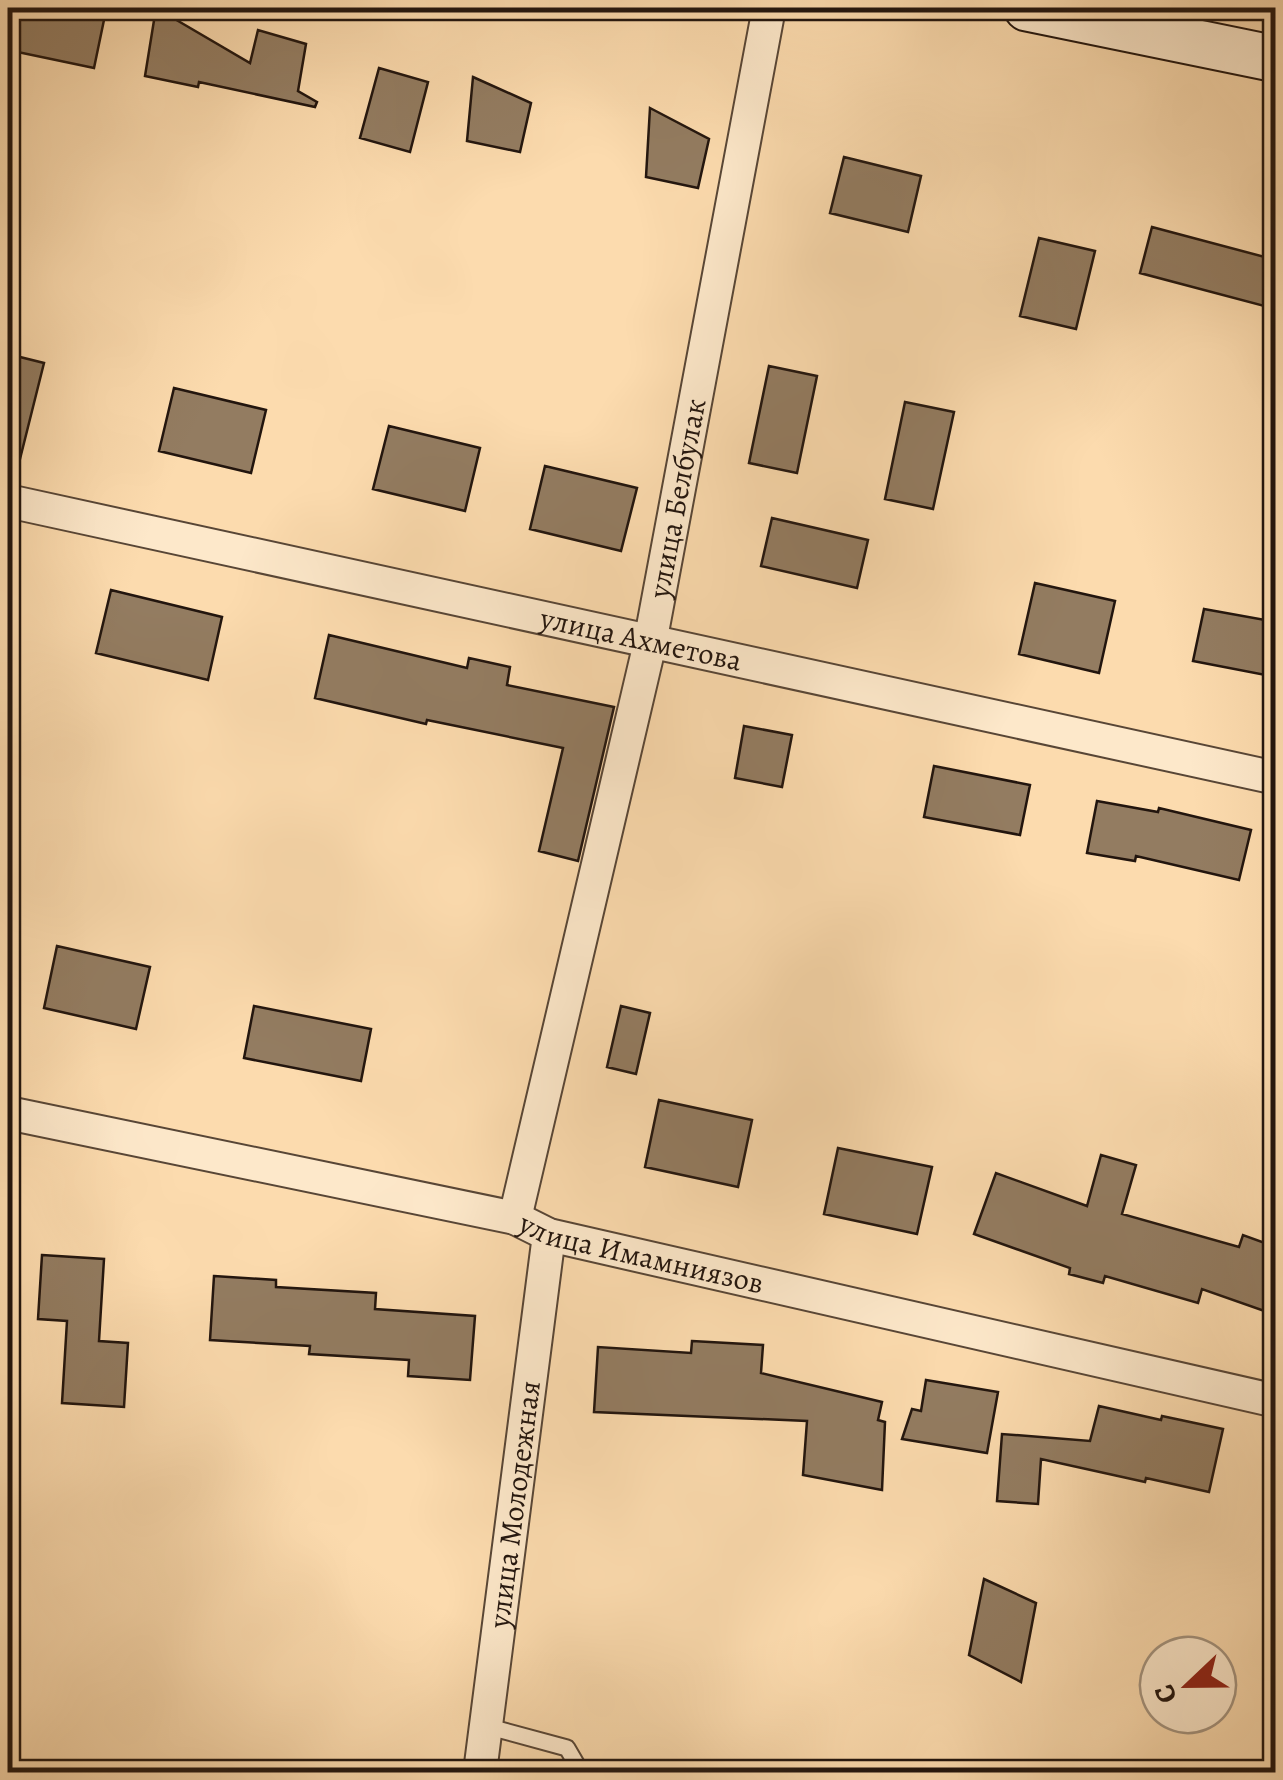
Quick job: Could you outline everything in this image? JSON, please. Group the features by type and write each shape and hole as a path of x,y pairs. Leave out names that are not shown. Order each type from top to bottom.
{"main road":[{"path":"1027,8 1276,58"}],"street":[{"name":"улица Белбулак","path":"515,1218 650,643 769,8"},
{"name":"улица Ахметова","path":"8,501 1276,778"},
{"name":"улица Имамниязов","path":"8,1113 515,1218 549,1236 1276,1401"},
{"name":"улица Молодежная","path":"480,1772 549,1236"}],"lane":[{"path":"486,1726 567,1748 581,1772"}],"building":[{"path":"8,8 81,8 104,20 94,68 8,50"},
{"path":"156,8 250,63 258,30 306,44 298,91 317,102 315,107 199,82 198,87 145,76"},
{"path":"379,68 428,82 410,152 360,138"},
{"path":"473,77 531,103 520,152 467,141"},
{"path":"650,108 709,139 698,188 646,177"},
{"path":"844,157 921,176 908,232 830,213"},
{"path":"1152,227 1276,260 1276,309 1140,273"},
{"path":"1039,238 1095,251 1076,329 1020,316"},
{"path":"8,354 44,363 18,467 8,466"},
{"path":"769,366 817,376 797,473 749,463"},
{"path":"174,388 266,410 251,473 159,451"},
{"path":"905,402 954,412 933,509 885,499"},
{"path":"389,426 480,448 465,511 373,489"},
{"path":"545,466 637,488 621,551 530,529"},
{"path":"772,518 868,540 857,588 761,566"},
{"path":"1035,583 1115,601 1099,673 1019,654"},
{"path":"111,590 222,617 208,680 96,653"},
{"path":"1204,609 1276,622 1276,677 1193,661"},
{"path":"329,635 467,668 469,658 510,667 507,685 614,707 578,861 539,851 563,748 427,720 426,724 315,698"},
{"path":"744,726 792,735 782,787 735,778"},
{"path":"934,766 1030,785 1020,835 924,817"},
{"path":"1097,801 1158,812 1159,808 1251,830 1239,880 1136,856 1135,861 1087,853"},
{"path":"57,946 150,967 136,1029 44,1008"},
{"path":"254,1006 371,1029 361,1081 244,1058"},
{"path":"621,1006 650,1013 636,1074 607,1067"},
{"path":"659,1100 752,1120 738,1187 645,1167"},
{"path":"838,1148 932,1167 917,1234 824,1214"},
{"path":"1101,1155 1136,1165 1122,1214 1239,1247 1243,1235 1276,1247 1276,1315 1202,1289 1198,1303 1105,1276 1103,1283 1069,1274 1070,1268 974,1234 996,1173 1087,1206"},
{"path":"42,1255 104,1259 99,1341 128,1343 124,1407 62,1403 67,1321 38,1319"},
{"path":"214,1276 276,1280 276,1287 376,1293 375,1309 475,1316 470,1380 408,1376 409,1360 309,1354 310,1346 210,1340"},
{"path":"692,1341 763,1345 761,1373 882,1402 878,1420 885,1422 882,1490 803,1475 807,1421 594,1412 598,1347 691,1353"},
{"path":"926,1380 998,1392 987,1453 902,1439 912,1409 921,1411"},
{"path":"1099,1406 1223,1429 1209,1492 1041,1459 1038,1504 997,1501 1002,1434 1090,1441"},
{"path":"984,1579 1036,1603 1021,1682 969,1655"}]}
